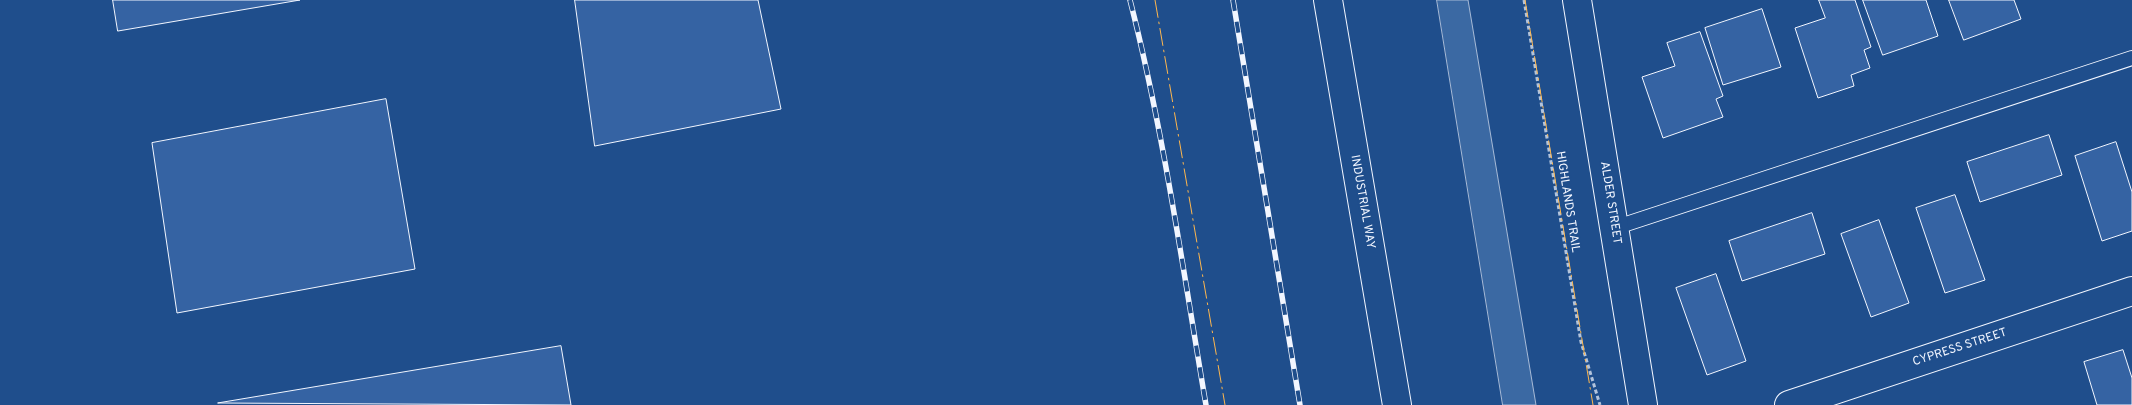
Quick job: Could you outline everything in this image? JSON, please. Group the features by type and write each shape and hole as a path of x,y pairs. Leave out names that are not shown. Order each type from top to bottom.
{"street":[{"name":"INDUSTRIAL WAY","path":"1328,0 1397,405"},
{"name":"ALDER STREET","path":"1576,0 1643,405"},
{"name":"CYPRESS STREET","path":"1788,405 2132,291"}],"lane":[{"path":"1614,228 2132,58"}],"path":[{"name":"HIGHLANDS TRAIL","path":"1524,0 1581,342 1600,405"}],"water":[{"path":"1437,0 1468,0 1536,405 1503,405"}],"building":[{"path":"113,0 300,0 118,31"},
{"path":"575,0 758,0 781,109 595,146"},
{"path":"1819,0 1855,0 1871,47 1864,50 1870,68 1851,75 1854,86 1818,98 1795,28 1825,18"},
{"path":"1863,0 1926,0 1938,36 1883,55"},
{"path":"1949,0 2014,0 2021,19 1964,40"},
{"path":"1762,9 1781,67 1723,85 1705,28"},
{"path":"1700,32 1723,96 1716,99 1723,117 1663,138 1642,77 1675,66 1667,43"},
{"path":"386,99 415,269 177,313 152,143"},
{"path":"2049,135 2062,175 1980,202 1967,162"},
{"path":"2116,142 2132,192 2132,231 2102,241 2075,156"},
{"path":"1955,195 1985,280 1945,293 1916,208"},
{"path":"1812,213 1825,254 1742,281 1729,241"},
{"path":"1879,220 1909,303 1871,317 1841,234"},
{"path":"1716,274 1746,361 1707,375 1676,288"},
{"path":"561,346 571,405 218,403"},
{"path":"2123,350 2132,378 2132,405 2097,405 2084,362"}],"railway":[{"path":"1130,0 1163,151 1206,405"},
{"path":"1233,0 1300,405"}],"power":[{"path":"1155,0 1225,405"},
{"path":"1525,0 1593,405"}]}
